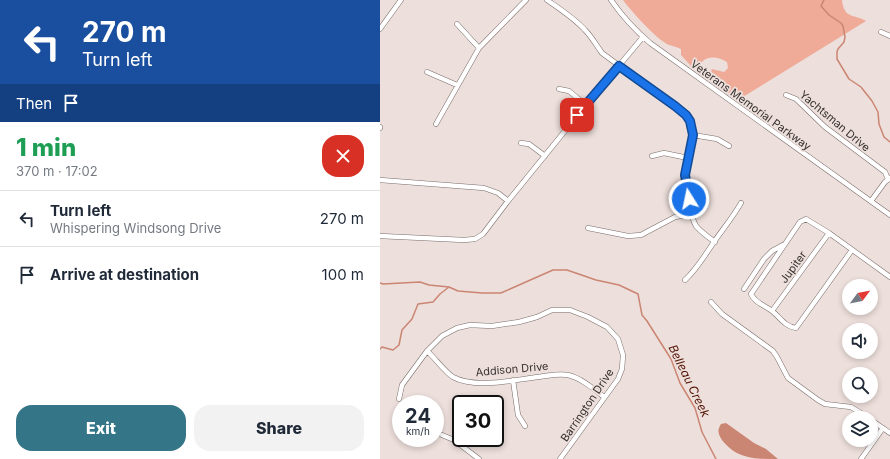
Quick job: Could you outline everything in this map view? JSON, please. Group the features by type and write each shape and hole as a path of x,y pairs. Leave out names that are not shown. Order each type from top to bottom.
{"street":[{"path":"380,29 401,0"},
{"path":"436,124 479,48 526,0"},
{"path":"547,0 577,21 587,31 599,49 619,66 686,115 691,124 693,135 685,175 685,184 692,214 697,227 714,242"},
{"name":"Veterans Memorial Parkway","path":"611,0 620,13 643,37 890,215"},
{"path":"457,24 479,48"},
{"path":"881,32 890,36"},
{"path":"380,236 475,239 483,234 586,104 643,37"},
{"path":"427,72 457,85"},
{"path":"559,89 570,91 586,104"},
{"name":"Yachtsman Drive","path":"786,95 796,99 825,127 885,172 889,179"},
{"path":"693,135 717,139 729,146"},
{"path":"521,142 529,144 545,156"},
{"path":"652,156 664,154 688,158"},
{"path":"871,201 889,179"},
{"path":"380,180 484,188 498,194 508,201"},
{"path":"685,280 693,272 741,203"},
{"path":"588,228 628,236 641,235 675,217 692,214"},
{"path":"852,250 796,328 792,328 772,311 753,298 751,294 784,244 803,219 810,221 828,233 852,250 890,277"},
{"name":"Jupiter","path":"772,311 828,233"},
{"path":"744,289 764,259 772,251 784,244"},
{"path":"711,302 722,314 772,351 777,357 784,372 793,383 825,404 851,407 857,411"},
{"name":"Barrington Drive","path":"400,395 402,385 427,351 442,336 457,328 470,325 492,326 537,317 552,310 570,310 588,316 607,327 618,339 623,355 622,369 618,379 560,459"},
{"name":"Addison Drive","path":"427,351 452,376 464,381 477,383 558,374 570,376 585,383 604,397"},
{"path":"513,380 518,415 525,426"},
{"path":"878,425 890,433"},
{"path":"861,459 883,428"},
{"path":"444,436 454,440 479,459"}],"shaded area":[{"path":"623,0 842,0 843,6 847,13 866,21 738,100 718,85 710,73 712,69 724,72 728,68 727,62 718,58 709,58 696,68 691,66 681,55 681,49 669,45 658,37 638,18"},
{"path":"726,423 754,443 766,449 778,459 747,457 734,451 722,440 719,434 721,424"}],"waterway":[{"path":"824,0 821,6 829,15 843,26 845,37 844,42 838,49 837,59 849,79 861,87 872,101 878,112 879,124 884,137 890,142"},
{"name":"Belleau Creek","path":"380,283 420,282 429,285 449,287 458,291 501,293 553,270 567,270 596,280 619,285 638,294 642,315 671,359 680,383 695,408 702,432 716,459"},
{"path":"380,349 382,347 393,350 399,345 402,330 412,319 418,304 433,302 449,287"}],"route":[{"path":"577,115 619,66 675,106 686,115 690,121 693,131 685,175 685,184 689,199"}]}
